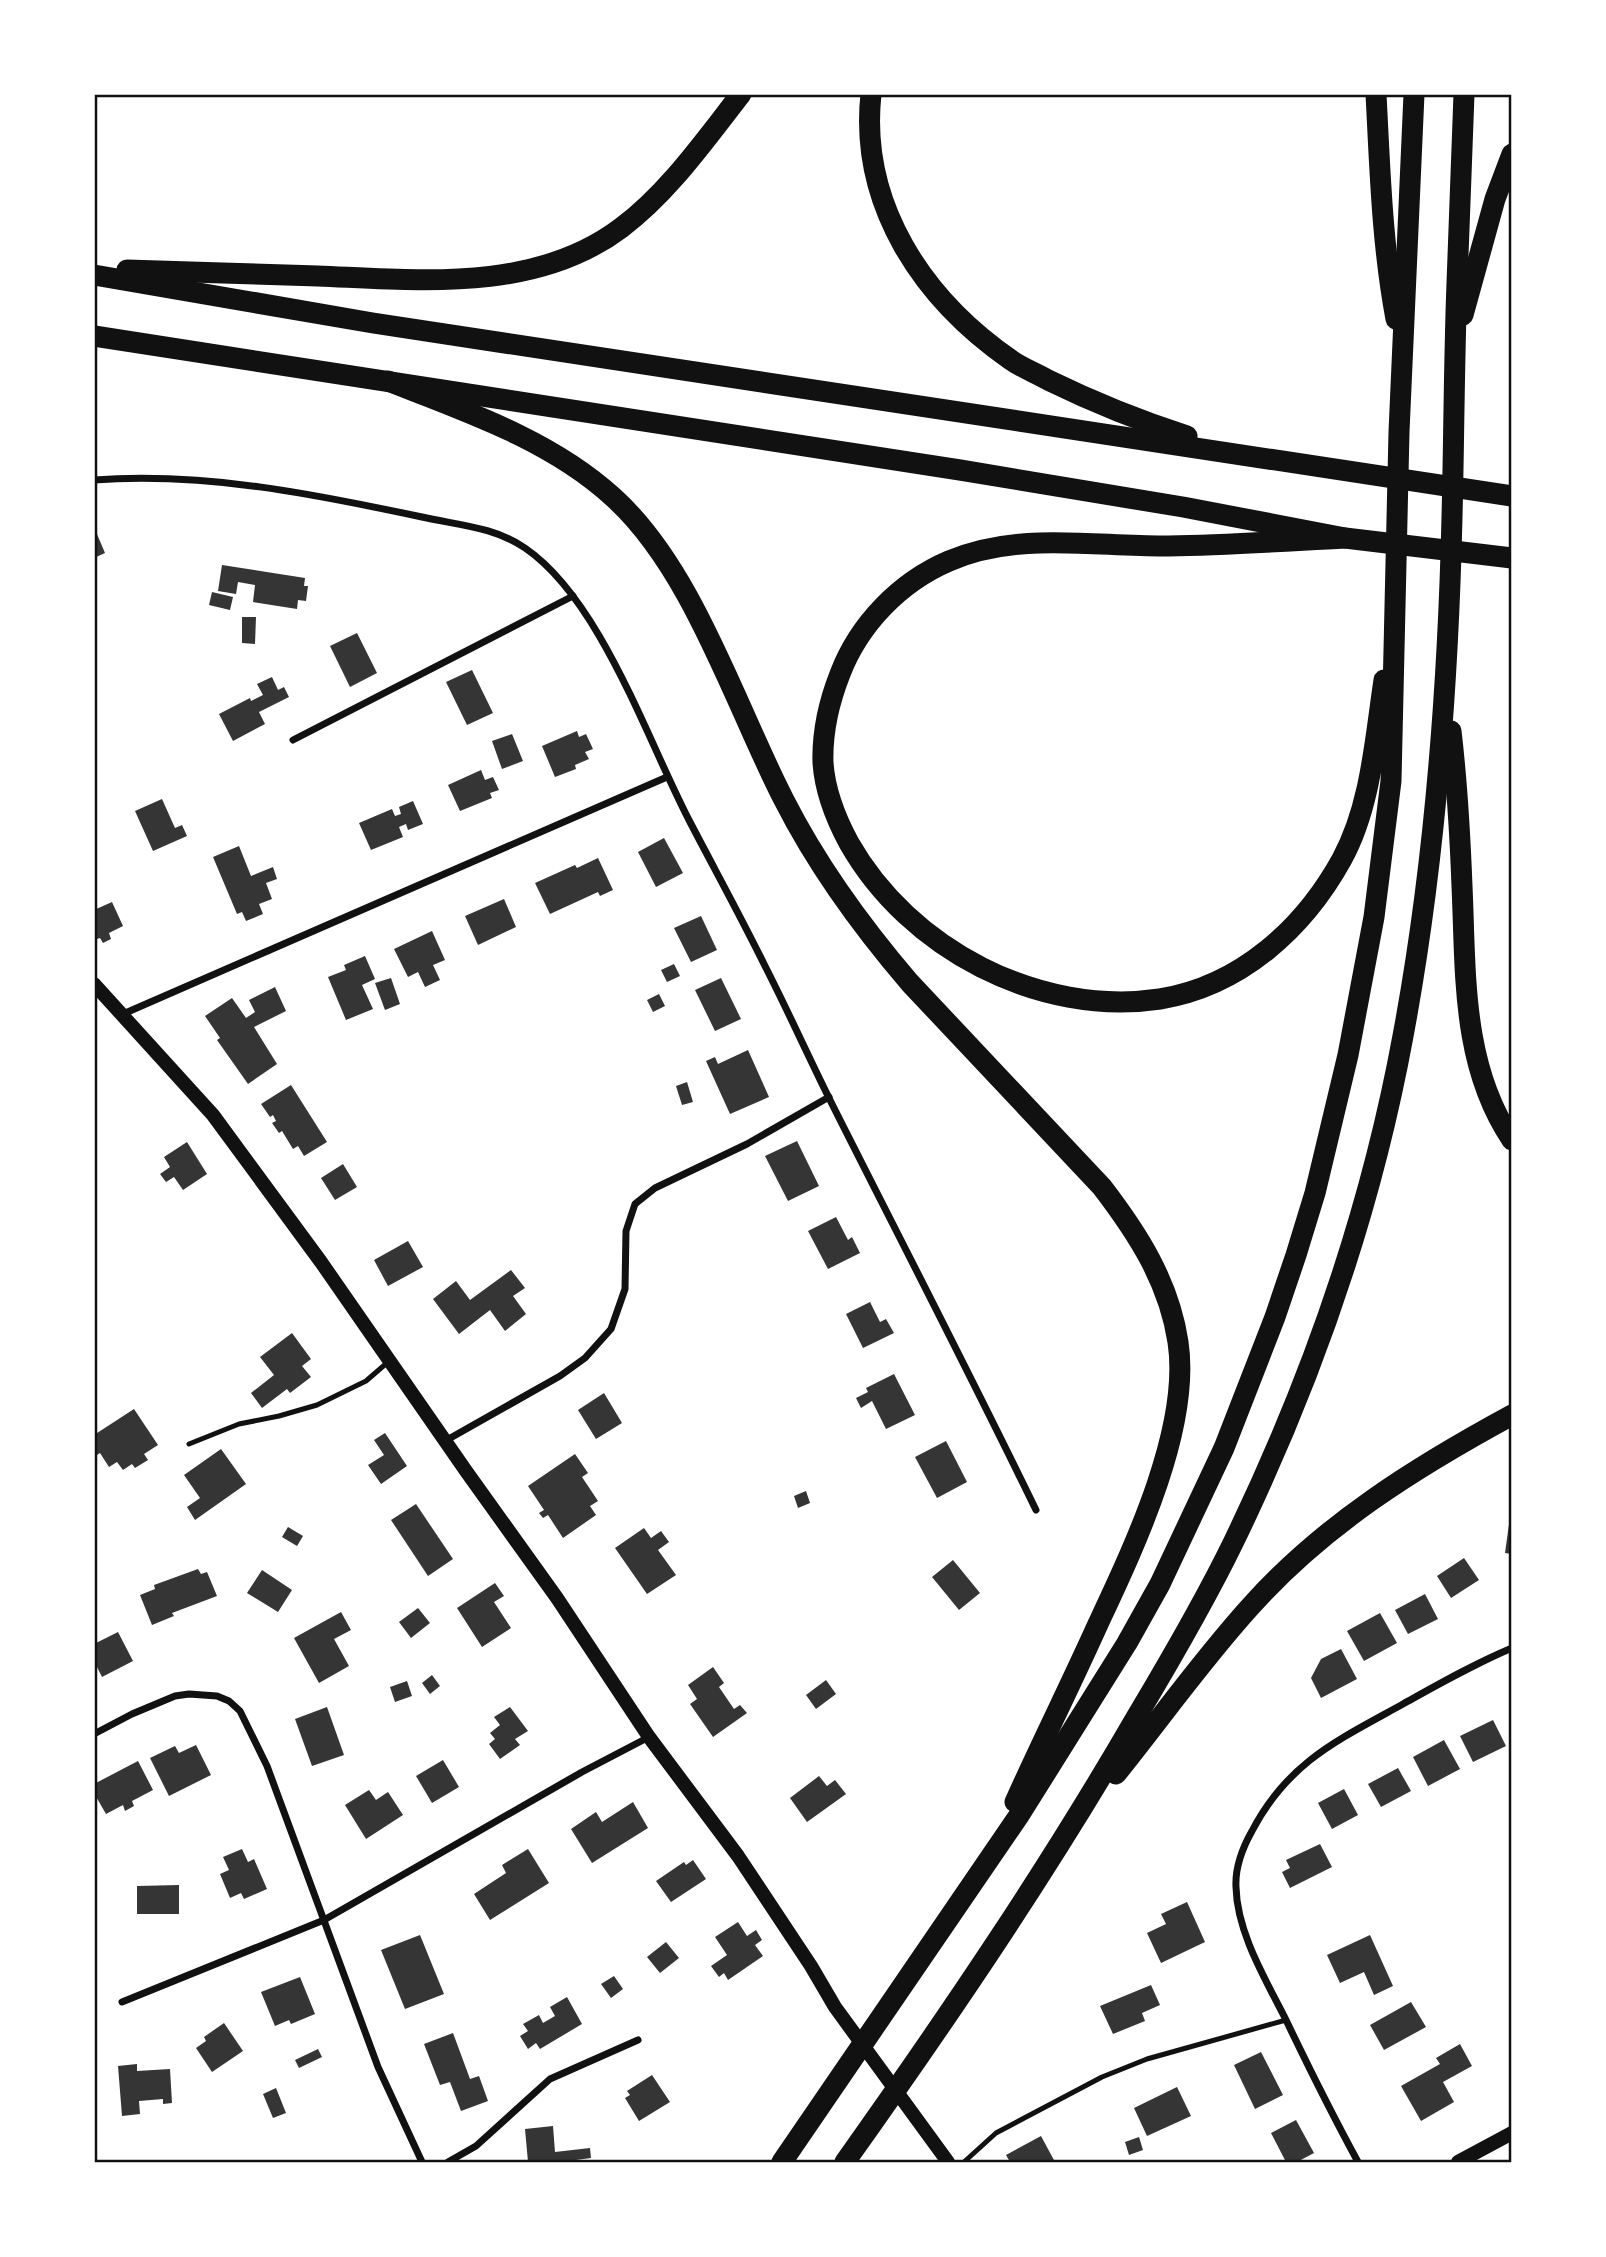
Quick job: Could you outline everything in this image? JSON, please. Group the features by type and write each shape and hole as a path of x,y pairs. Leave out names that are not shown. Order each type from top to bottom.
{"highway":[{"path":"94,268 427,280 491,276 547,264 597,243 620,229 643,209 685,163 741,94"},
{"path":"870,94 869,143 874,170 890,222 911,261 937,296 968,328 1013,362 1064,388 1161,428 1253,456"},
{"path":"1376,94 1386,263 1403,354"},
{"path":"782,2162 984,1868 1092,1701 1160,1584 1224,1448 1296,1255 1321,1170 1346,1067 1384,849 1394,734 1396,575 1414,94"},
{"path":"845,2162 952,2010 1066,1835 1191,1624 1234,1542 1291,1410 1354,1233 1381,1139 1410,995 1434,816 1445,673 1452,522 1465,94"},
{"path":"1456,341 1495,199 1511,154"},
{"path":"94,275 373,323 1509,496"},
{"path":"94,336 973,472 1345,538 1511,558"},
{"path":"388,381 463,410 539,447 578,470 613,497 639,526 683,590 784,800 831,880 910,984 1102,1187 1142,1244 1167,1296 1178,1343 1180,1379 1175,1415 1154,1492 1119,1580 984,1868"},
{"path":"1345,538 1169,546 1051,542 1014,544 954,559 927,571 894,595 866,627 845,661 832,694 824,731 823,766 830,799 843,832 860,862 883,892 910,918 940,941 1014,982 1054,995 1127,1002 1163,998 1198,989 1231,974 1262,956 1294,927 1322,892 1344,855 1362,808 1386,663 1396,575"},
{"path":"1445,673 1456,785 1471,1033 1483,1083 1511,1140"},
{"path":"1066,1835 1219,1642 1251,1605 1290,1567 1330,1531 1373,1498 1422,1465 1511,1415"}],"main road":[{"path":"94,984 219,1124 390,1360 557,1598 649,1737 738,1856 835,2007 948,2162"},
{"path":"1458,2162 1511,2133"}],"street":[{"path":"94,480 173,477 221,481 357,503 488,531 511,539 528,550 559,578 589,619 619,674 667,777 741,918 1036,1510"},
{"path":"293,740 573,596"},
{"path":"123,1014 667,777"},
{"path":"445,1440 560,1376 585,1358 611,1329 625,1289 626,1231 635,1204 655,1188 747,1144 829,1097"},
{"path":"1357,2162 1259,1966 1241,1917 1236,1884 1238,1867 1258,1819 1289,1779 1307,1761 1335,1740 1462,1671 1511,1648"},
{"path":"94,1734 175,1696 203,1693 229,1701 240,1711 267,1766 378,2067 422,2162"},
{"path":"122,2002 324,1920 582,1772 649,1737"},
{"path":"448,2162 476,2146 550,2079 638,2040"}],"lane":[{"path":"189,1444 239,1424 317,1405 366,1381 390,1360"},
{"path":"964,2162 996,2133 1102,2077 1147,2059 1286,2020"}],"building":[{"path":"94,527 105,553 94,558"},
{"path":"222,565 305,578 304,586 308,586 306,601 298,600 297,609 253,602 255,585 238,582 236,594 218,591"},
{"path":"212,592 233,597 230,610 209,605"},
{"path":"242,617 256,617 255,644 242,643"},
{"path":"357,633 377,673 350,687 330,646"},
{"path":"472,670 493,713 467,725 446,682"},
{"path":"272,677 278,690 284,687 289,697 259,712 265,724 233,741 219,714 250,698 251,701 263,695 257,684"},
{"path":"577,731 579,737 586,734 593,749 585,752 589,759 575,765 576,769 555,777 542,746"},
{"path":"512,734 523,761 502,769 492,741"},
{"path":"481,770 485,780 493,777 499,790 490,793 492,798 460,811 448,785"},
{"path":"162,799 175,828 182,825 187,836 153,851 135,811"},
{"path":"413,801 423,824 408,830 406,824 399,827 403,837 371,850 359,823 392,809 395,816 401,814 399,807"},
{"path":"664,838 683,873 656,887 638,852"},
{"path":"239,846 251,876 273,867 277,879 266,883 272,899 259,904 263,914 246,921 242,912 237,914 213,857"},
{"path":"598,858 613,890 600,896 598,892 550,914 535,883"},
{"path":"504,899 516,927 478,945 465,916"},
{"path":"112,902 123,926 109,933 111,939 103,943 100,938 94,940 94,910"},
{"path":"701,916 717,950 691,962 674,928"},
{"path":"432,931 445,960 433,965 440,980 425,987 418,972 408,977 394,949"},
{"path":"365,956 375,979 362,985 373,1009 346,1020 328,977 346,970 344,965"},
{"path":"674,964 680,976 667,982 661,970"},
{"path":"391,978 400,1004 385,1010 375,983"},
{"path":"721,978 741,1019 715,1031 695,990"},
{"path":"275,987 286,1011 254,1027 277,1064 248,1084 217,1040 220,1038 205,1016 232,998 246,1018 255,1012 249,1000"},
{"path":"659,994 665,1006 653,1012 647,1000"},
{"path":"748,1050 769,1097 730,1114 706,1061 715,1057 718,1064"},
{"path":"687,1082 693,1102 682,1105 676,1086"},
{"path":"291,1085 327,1142 304,1156 298,1146 293,1149 282,1131 279,1133 272,1123 276,1121 273,1115 270,1117 261,1104"},
{"path":"797,1141 819,1186 788,1201 765,1156"},
{"path":"187,1142 207,1174 183,1190 174,1177 166,1182 160,1174 170,1167 164,1157"},
{"path":"343,1164 357,1187 335,1200 321,1178"},
{"path":"836,1217 848,1240 852,1237 860,1253 828,1269 808,1231"},
{"path":"408,1241 423,1267 388,1286 374,1260"},
{"path":"511,1270 525,1288 513,1296 526,1314 505,1331 490,1310 459,1334 433,1299 456,1281 470,1300"},
{"path":"870,1302 880,1322 886,1319 894,1333 863,1348 846,1314"},
{"path":"292,1333 311,1359 302,1366 311,1377 290,1393 287,1389 262,1408 251,1393 274,1375 260,1357"},
{"path":"894,1374 915,1415 886,1429 872,1401 861,1408 856,1398 868,1392 866,1388"},
{"path":"604,1393 622,1423 596,1439 578,1410"},
{"path":"134,1409 158,1445 144,1454 148,1460 135,1468 132,1464 123,1470 117,1462 109,1467 100,1453 94,1457 94,1435"},
{"path":"385,1433 407,1466 381,1484 368,1465 384,1455 374,1440"},
{"path":"946,1441 967,1482 937,1498 915,1457"},
{"path":"221,1449 246,1484 195,1520 187,1507 200,1498 184,1475"},
{"path":"575,1454 588,1473 582,1477 598,1501 590,1506 596,1515 563,1538 548,1515 543,1518 539,1513 544,1510 528,1486"},
{"path":"806,1491 810,1503 798,1508 794,1496"},
{"path":"416,1504 453,1559 428,1576 391,1520"},
{"path":"1509,1524 1512,1525 1512,1554 1505,1553"},
{"path":"288,1527 303,1536 297,1546 282,1537"},
{"path":"644,1528 651,1538 661,1531 669,1542 658,1550 676,1575 647,1594 615,1548"},
{"path":"1464,1558 1479,1580 1451,1598 1437,1576"},
{"path":"953,1560 980,1593 959,1610 932,1577"},
{"path":"198,1569 201,1574 207,1572 217,1596 172,1613 174,1616 152,1625 140,1595 155,1589 154,1585"},
{"path":"262,1570 292,1590 278,1612 247,1593"},
{"path":"495,1583 504,1596 494,1602 511,1628 482,1647 457,1608"},
{"path":"1425,1594 1438,1619 1408,1634 1395,1610"},
{"path":"418,1608 430,1623 411,1638 399,1622"},
{"path":"341,1612 351,1630 334,1639 349,1666 319,1683 294,1638"},
{"path":"1380,1613 1397,1643 1364,1661 1347,1631"},
{"path":"118,1632 133,1661 102,1677 94,1661 94,1644"},
{"path":"1341,1649 1357,1679 1321,1698 1311,1678 1321,1659"},
{"path":"713,1667 724,1683 719,1687 734,1709 740,1705 747,1713 713,1737 690,1704 697,1699 688,1685"},
{"path":"432,1675 440,1686 430,1694 422,1683"},
{"path":"826,1680 836,1694 816,1709 806,1695"},
{"path":"407,1681 412,1696 395,1702 390,1687"},
{"path":"327,1707 344,1755 312,1766 295,1719"},
{"path":"510,1707 528,1731 515,1739 520,1745 500,1759 489,1744 495,1739 490,1733 500,1725 494,1717"},
{"path":"1493,1720 1506,1746 1473,1762 1460,1736"},
{"path":"1444,1740 1460,1769 1428,1786 1413,1757"},
{"path":"196,1745 211,1775 169,1796 150,1758 175,1746 179,1753"},
{"path":"443,1760 459,1787 432,1803 416,1776"},
{"path":"138,1761 153,1790 132,1801 134,1806 125,1811 123,1805 106,1814 94,1793 94,1784"},
{"path":"1398,1768 1411,1791 1381,1807 1368,1784"},
{"path":"819,1776 827,1786 835,1780 846,1794 807,1822 790,1798"},
{"path":"1344,1789 1358,1815 1332,1829 1318,1803"},
{"path":"369,1790 376,1800 388,1792 403,1815 366,1839 345,1805"},
{"path":"633,1802 648,1828 592,1863 571,1829 596,1812 602,1822"},
{"path":"1320,1844 1332,1867 1290,1888 1282,1872 1290,1868 1286,1860"},
{"path":"242,1849 248,1862 254,1859 267,1889 244,1899 241,1893 230,1898 220,1874 229,1870 223,1857"},
{"path":"528,1849 549,1883 490,1920 474,1894 506,1873 502,1865"},
{"path":"693,1860 706,1879 671,1902 656,1881 684,1862 686,1865"},
{"path":"179,1885 179,1914 137,1914 137,1886"},
{"path":"1187,1902 1205,1942 1161,1963 1147,1933 1166,1924 1161,1914"},
{"path":"738,1922 747,1936 756,1930 762,1940 755,1945 763,1956 728,1980 724,1973 719,1977 711,1966 727,1955 715,1937"},
{"path":"420,1935 444,1994 405,2009 381,1950"},
{"path":"1370,1935 1393,1986 1374,1995 1364,1972 1340,1983 1327,1955"},
{"path":"666,1942 679,1958 660,1973 647,1957"},
{"path":"614,1976 623,1989 611,1998 601,1984"},
{"path":"300,1977 315,2014 291,2024 289,2020 275,2026 261,1992"},
{"path":"1151,1985 1160,2005 1142,2013 1145,2021 1113,2034 1100,2006"},
{"path":"567,1997 582,2024 540,2049 536,2043 528,2049 520,2036 528,2031 523,2024 539,2015 543,2023 555,2016 550,2007"},
{"path":"1411,2002 1426,2027 1384,2050 1370,2025"},
{"path":"224,2023 243,2051 212,2072 196,2048 206,2041 204,2037"},
{"path":"453,2033 470,2079 479,2076 488,2101 461,2111 450,2082 440,2085 424,2044"},
{"path":"1460,2044 1472,2066 1443,2082 1454,2102 1421,2121 1401,2086 1440,2064 1436,2058"},
{"path":"318,2049 322,2057 299,2068 295,2060"},
{"path":"1261,2052 1283,2095 1255,2109 1234,2065"},
{"path":"137,2064 137,2071 170,2069 172,2103 163,2104 163,2099 139,2101 140,2114 122,2116 118,2066"},
{"path":"652,2075 670,2102 639,2121 625,2098 630,2095 627,2091"},
{"path":"1177,2087 1191,2116 1147,2136 1134,2108"},
{"path":"276,2088 286,2113 273,2118 263,2094"},
{"path":"1296,2120 1314,2153 1297,2162 1286,2162 1271,2133"},
{"path":"553,2126 555,2152 590,2148 591,2158 576,2162 528,2162 525,2129"},
{"path":"1041,2136 1055,2162 1010,2162 1006,2155"},
{"path":"1139,2137 1143,2150 1129,2155 1125,2142"}]}
